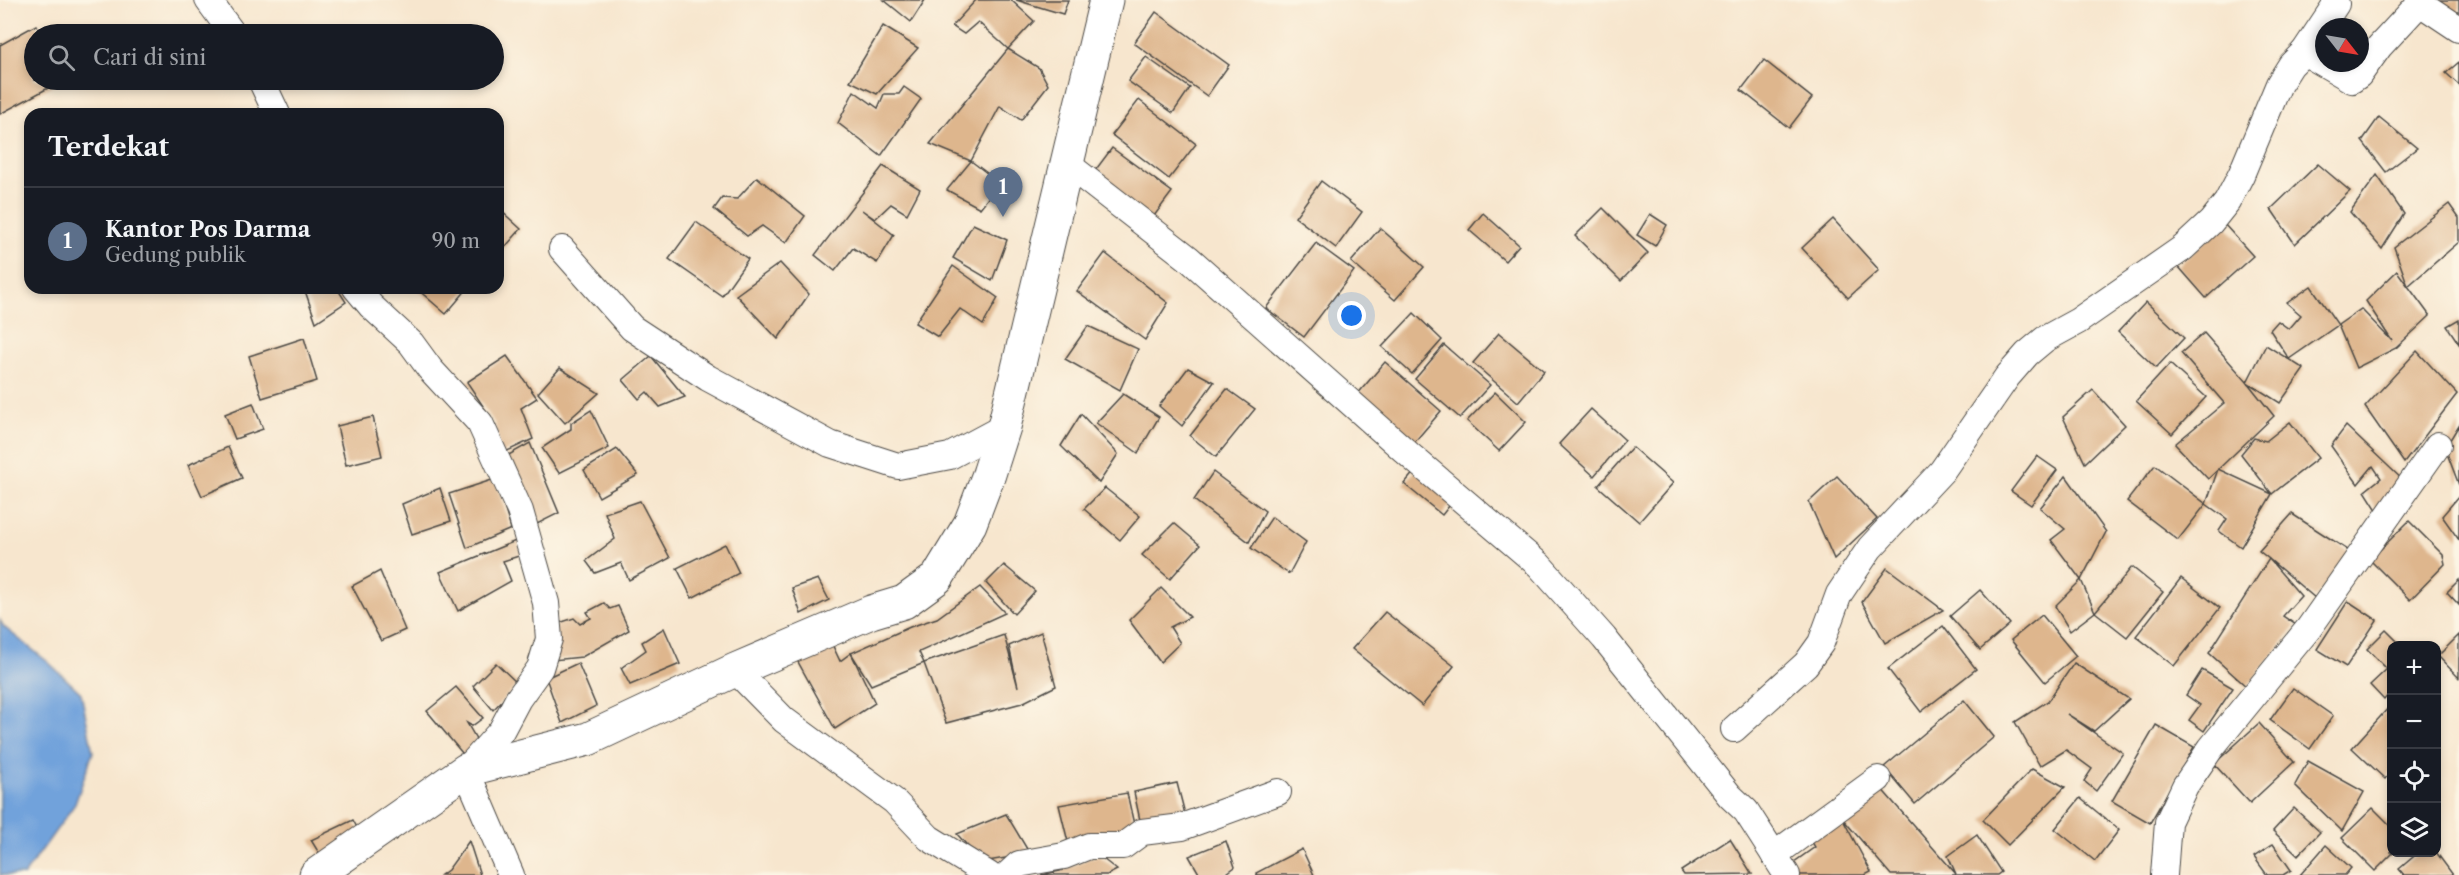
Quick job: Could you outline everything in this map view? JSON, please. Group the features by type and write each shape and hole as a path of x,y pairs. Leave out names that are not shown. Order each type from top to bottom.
{"highway":[{"path":"316,875 466,770 588,739 735,670 871,612 904,602 937,578 970,524 1004,427 1106,0"}],"street":[{"path":"208,0 226,24"},
{"path":"1734,729 1806,664 1821,644 1839,594 1870,548 1942,471 2007,377 2027,354 2045,339 2078,321 2183,248 2211,222 2228,202 2279,84 2336,4 2335,0"},
{"path":"2304,52 2352,80 2359,75 2379,46 2417,6 2423,5 2459,29"},
{"path":"266,90 274,108"},
{"path":"1067,164 1188,258 1413,458 1539,565 1604,638 1730,796 1746,811 1778,868 1878,778"},
{"path":"562,249 632,327 708,378 830,444 898,466 950,456 1004,427"},
{"path":"361,294 411,342 430,369 480,423 520,511 546,603 549,639 540,668 518,699 501,731 466,770 511,875"},
{"path":"2164,875 2168,822 2185,786 2211,748 2309,628 2438,445"},
{"path":"735,670 784,720 894,801 929,838 989,875"},
{"path":"1007,875 1019,864 1064,856 1089,846 1124,846 1142,832 1182,827 1278,792"}],"water":[{"path":"0,620 4,627 48,662 81,693 93,752 75,804 24,875 0,875"}],"building":[{"path":"884,0 925,0 911,22"},
{"path":"976,0 1011,0 1034,21 1008,49 978,22 964,34 952,26"},
{"path":"1016,0 1068,0 1063,14"},
{"path":"2434,0 2459,0 2459,37"},
{"path":"1156,12 1229,65 1207,96 1134,43"},
{"path":"883,26 918,48 877,94 850,81"},
{"path":"24,32 24,90 44,90 0,114 0,45"},
{"path":"1008,49 1039,68 1048,85 1021,120 1000,106 971,161 930,144"},
{"path":"1146,57 1190,88 1173,113 1128,81"},
{"path":"1764,60 1812,98 1789,128 1741,90"},
{"path":"2459,62 2459,85 2446,73"},
{"path":"904,87 921,99 881,156 838,123 854,91 878,108 884,94 899,94"},
{"path":"1139,100 1196,144 1169,179 1112,135"},
{"path":"2379,117 2417,148 2386,172 2362,141"},
{"path":"1112,148 1172,192 1148,224 1088,180"},
{"path":"971,161 1000,183 980,208 947,190"},
{"path":"2318,164 2350,191 2295,244 2271,209"},
{"path":"883,166 920,189 907,214 891,204 875,219 862,210 894,235 877,263 853,248 835,271 815,255"},
{"path":"2377,175 2404,214 2382,249 2350,212"},
{"path":"757,177 805,216 786,243 762,226 747,236 714,209 722,198 737,199"},
{"path":"1321,181 1362,212 1336,248 1295,217"},
{"path":"2449,204 2459,218 2459,242 2408,286 2394,247"},
{"path":"1603,208 1648,253 1621,281 1575,236"},
{"path":"504,213 521,229 504,248"},
{"path":"1483,213 1519,245 1505,261 1469,230"},
{"path":"1650,214 1667,225 1655,246 1637,235"},
{"path":"1833,219 1879,270 1848,298 1802,248"},
{"path":"696,222 748,259 722,296 669,259"},
{"path":"973,224 1007,240 992,281 953,258"},
{"path":"2224,224 2253,256 2206,298 2178,266"},
{"path":"1380,228 1424,267 1395,300 1351,262"},
{"path":"1316,243 1354,271 1304,337 1266,308"},
{"path":"1105,253 1168,303 1145,340 1077,291"},
{"path":"780,263 809,294 778,339 736,295"},
{"path":"953,266 998,298 983,325 960,309 938,337 915,323"},
{"path":"2397,271 2430,316 2396,348 2356,368 2338,325 2361,309 2392,341 2366,301"},
{"path":"2311,286 2338,325 2289,359 2270,330 2278,321 2289,329 2301,315 2287,303"},
{"path":"306,294 341,294 346,302 316,322"},
{"path":"423,294 463,294 446,314"},
{"path":"2146,302 2184,338 2156,368 2118,332"},
{"path":"1414,313 1442,340 1412,374 1382,347"},
{"path":"2459,319 2459,344 2447,326"},
{"path":"1088,326 1138,349 1120,390 1065,359"},
{"path":"1499,333 1544,371 1518,402 1473,363"},
{"path":"2204,333 2274,416 2208,479 2175,444 2224,403 2181,353"},
{"path":"304,338 317,381 262,398 249,356"},
{"path":"1444,345 1490,385 1460,418 1415,379"},
{"path":"2266,345 2304,369 2280,403 2247,382"},
{"path":"2417,351 2457,394 2404,463 2365,407"},
{"path":"507,356 537,398 521,408 533,439 501,454 495,424 467,382"},
{"path":"651,356 685,397 660,407 647,392 639,399 623,380"},
{"path":"1385,362 1441,411 1412,445 1356,396"},
{"path":"2170,364 2206,397 2172,434 2136,401"},
{"path":"560,368 599,393 565,423 538,393"},
{"path":"1188,368 1214,382 1182,426 1159,406"},
{"path":"1227,389 1255,409 1216,457 1190,436"},
{"path":"2093,390 2125,425 2085,463 2063,417"},
{"path":"1495,392 1526,422 1499,451 1467,421"},
{"path":"1123,394 1159,417 1138,453 1096,423"},
{"path":"253,403 263,429 235,439 225,414"},
{"path":"1591,409 1625,440 1594,476 1559,444"},
{"path":"591,410 609,448 559,473 542,448 571,429 571,423"},
{"path":"1081,414 1118,454 1099,483 1061,446"},
{"path":"373,417 382,456 346,465 337,426"},
{"path":"2290,422 2318,458 2272,494 2241,454 2254,438 2266,441"},
{"path":"2459,425 2459,485 2445,448"},
{"path":"2346,426 2406,483 2379,513 2365,491 2381,478 2373,466 2358,484 2331,446"},
{"path":"530,443 559,513 533,526 505,457"},
{"path":"228,447 242,478 202,496 188,465"},
{"path":"1632,447 1673,483 1639,522 1598,486"},
{"path":"617,449 638,475 599,497 584,470"},
{"path":"2037,456 2057,470 2031,505 2011,491"},
{"path":"2155,465 2206,504 2178,540 2127,501"},
{"path":"2218,469 2272,494 2241,547 2219,531 2227,519 2206,504"},
{"path":"1415,471 1453,501 1442,515 1404,484"},
{"path":"1213,472 1265,511 1249,542 1194,500"},
{"path":"1837,476 1877,519 1834,559 1809,502"},
{"path":"2066,476 2106,532 2081,580 2051,540 2065,529 2040,508"},
{"path":"495,479 511,529 467,548 449,494"},
{"path":"440,488 451,521 412,534 402,504"},
{"path":"1105,488 1140,516 1120,540 1084,509"},
{"path":"2459,496 2459,540 2442,516"},
{"path":"640,501 670,558 629,580 621,563 595,573 586,561 615,539 605,513"},
{"path":"2292,514 2354,554 2315,598 2259,551"},
{"path":"1272,517 1306,542 1289,574 1251,548"},
{"path":"2409,521 2443,555 2445,564 2410,600 2370,560"},
{"path":"1174,523 1200,545 1170,579 1142,555"},
{"path":"518,540 522,555 503,561 511,581 458,611 440,572"},
{"path":"725,544 739,573 692,598 677,568"},
{"path":"2269,559 2301,596 2283,616 2296,625 2247,687 2209,653"},
{"path":"1004,565 1035,591 1014,614 986,583"},
{"path":"2132,567 2163,592 2127,637 2095,612"},
{"path":"1887,568 1943,610 1885,643 1862,602"},
{"path":"380,571 405,630 381,641 352,586"},
{"path":"2181,578 2220,608 2174,666 2136,636"},
{"path":"818,579 829,600 801,614 792,588"},
{"path":"2081,580 2095,612 2070,631 2055,606"},
{"path":"2459,580 2459,605 2447,592"},
{"path":"980,587 1005,613 919,652 924,663 871,685 851,653 910,627 937,618"},
{"path":"1161,588 1190,617 1170,627 1180,643 1160,662 1129,620"},
{"path":"1980,590 2010,624 1980,650 1950,616"},
{"path":"2348,601 2377,620 2346,667 2317,649"},
{"path":"604,603 610,609 618,606 629,630 582,657 553,660 556,624 574,618 580,624 591,618 587,612"},
{"path":"1385,612 1454,666 1422,706 1352,649"},
{"path":"2042,615 2076,656 2045,682 2011,640"},
{"path":"1943,626 1976,669 1921,712 1888,669"},
{"path":"664,628 680,664 630,685 621,668 646,650 642,642"},
{"path":"2386,630 2397,641 2387,641 2387,669 2367,649"},
{"path":"1041,632 1056,686 1022,703 946,723 924,663 1004,635 1018,687 1009,646"},
{"path":"2459,635 2459,678 2441,659 2441,653"},
{"path":"831,642 840,661 851,653 875,703 835,729 797,660"},
{"path":"496,663 518,684 493,710 473,686"},
{"path":"578,663 596,706 562,723 546,678"},
{"path":"2074,663 2129,699 2094,731 2067,714 2123,753 2096,791 2084,781 2092,769 2066,750 2040,766 2015,722 2048,701"},
{"path":"2387,669 2387,697 2384,700 2370,685"},
{"path":"2202,670 2233,688 2204,731 2189,720 2200,705 2186,695"},
{"path":"456,687 483,718 472,726 467,723 483,751 468,760 427,711"},
{"path":"2293,688 2333,716 2310,749 2270,720"},
{"path":"1964,700 1994,737 1915,804 1884,767"},
{"path":"2387,709 2387,777 2385,779 2352,748"},
{"path":"2259,723 2294,762 2250,803 2214,764"},
{"path":"2156,725 2194,747 2150,823 2112,801"},
{"path":"2308,761 2364,792 2342,831 2295,785"},
{"path":"2032,769 2065,787 2008,845 1983,820"},
{"path":"1177,783 1186,818 1141,825 1134,792"},
{"path":"1879,786 1956,874 1948,856 1977,835 2001,872 1997,875 1891,875 1842,818 1871,872 1865,875 1787,875 1783,870 1815,847 1809,837"},
{"path":"1127,793 1135,829 1069,846 1059,805"},
{"path":"2080,798 2119,830 2095,861 2055,829"},
{"path":"2294,808 2320,832 2298,855 2273,831"},
{"path":"2373,808 2387,822 2387,857 2389,857 2375,871 2342,838"},
{"path":"1006,814 1030,854 982,862 957,834"},
{"path":"353,820 362,837 325,863 311,840"},
{"path":"1730,839 1752,874 1684,875 1681,871"},
{"path":"469,841 480,875 441,875 448,870"},
{"path":"1226,841 1235,867 1224,875 1200,875 1189,856"},
{"path":"2273,844 2291,870 2283,875 2267,875 2254,857"},
{"path":"2326,845 2351,868 2345,875 2300,875"},
{"path":"1302,849 1314,875 1257,875 1256,873"},
{"path":"1098,855 1117,870 1107,875 1041,875 1060,871"},
{"path":"2413,857 2440,857 2453,875 2404,875 2399,869"}],"place":[{"name":"Kantor Pos Darma","path":"1003,217"}]}
